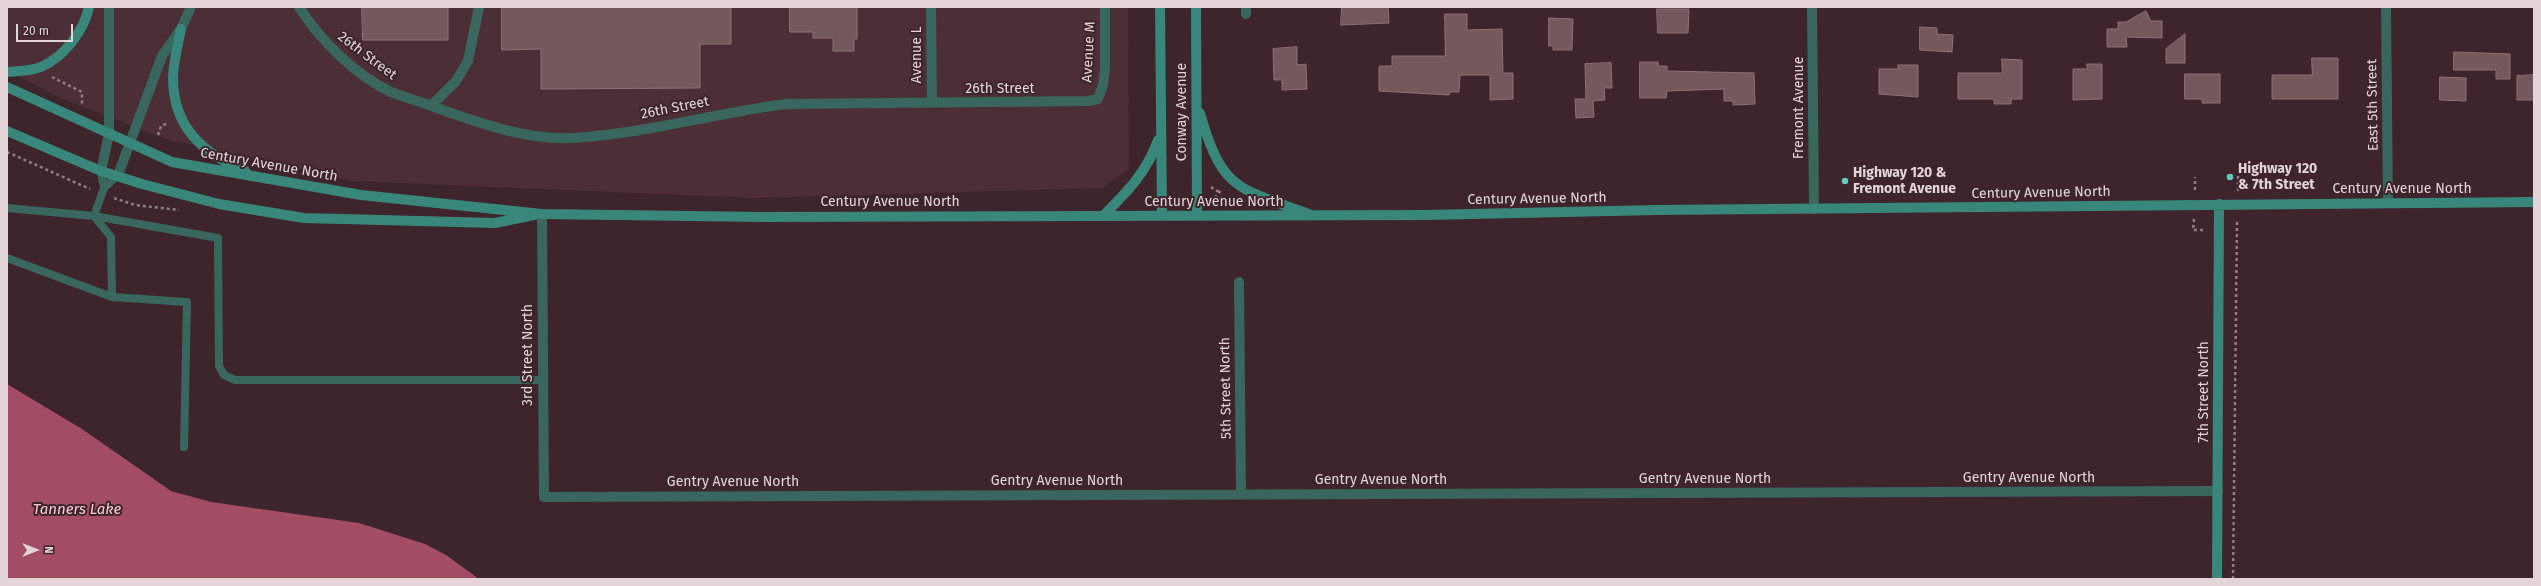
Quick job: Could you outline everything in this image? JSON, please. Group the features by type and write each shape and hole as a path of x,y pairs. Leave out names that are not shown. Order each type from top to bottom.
{"main road":[{"path":"7,72 41,67 58,57 75,38 89,7"},
{"name":"Conway Avenue","path":"1160,7 1162,216"},
{"name":"Conway Avenue","path":"1196,7 1198,216"},
{"path":"181,29 173,77 176,108 200,146 223,162 270,180"},
{"name":"Century Avenue North","path":"7,87 172,162 361,195 542,214 764,217 1314,216 2218,204 2534,202"},
{"path":"1196,102 1212,153 1230,180 1256,194 1314,216"},
{"name":"Century Avenue North","path":"7,131 101,171 118,175 142,184 219,204 304,218 495,223 542,214"},
{"path":"1104,216 1138,180 1152,159 1162,131"},
{"name":"7th Street North","path":"2217,579 2218,204"}],"street":[{"path":"101,171 109,134 108,7"},
{"path":"118,175 162,56 181,29 191,7"},
{"name":"26th Street","path":"299,7 310,24 329,46 357,69 391,91 488,126 531,134 570,138 610,134 740,110 786,104 932,102 1013,103 1089,101 1098,98"},
{"path":"431,106 456,80 468,61 479,7"},
{"name":"Avenue L","path":"931,7 932,102"},
{"name":"Avenue M","path":"1098,98 1103,85 1105,69 1105,7"},
{"name":"Fremont Avenue","path":"1812,7 1814,209"},
{"name":"East 5th Street","path":"2386,7 2388,203"},
{"name":"3rd Street North","path":"542,214 544,497"},
{"name":"5th Street North","path":"1239,282 1241,494"},
{"name":"Gentry Avenue North","path":"544,497 2218,491"}],"lane":[{"path":"101,171 104,188"},
{"path":"94,216 104,188 118,175"},
{"path":"7,208 94,216 218,238 219,366 224,375 235,380 542,380"},
{"path":"94,216 111,237 112,297"},
{"path":"7,258 112,297 188,302 184,447"}],"path":[{"path":"48,75 82,92 82,104"},
{"path":"158,135 161,126 172,121"},
{"path":"7,152 82,186"},
{"path":"1208,186 1219,192"},
{"path":"1215,198 1223,187"},
{"path":"2234,579 2236,231"}],"shaded area":[{"path":"7,7 1128,7 1129,169 1103,188 756,198 353,181 166,139 60,98 7,70"}],"water":[{"name":"Tanners Lake","path":"7,384 82,429 171,491 211,502 359,523 425,544 446,555 479,579 7,579"}],"building":[{"path":"362,7 448,7 448,40 363,40"},
{"path":"502,7 731,7 731,44 700,44 700,88 541,89 541,49 502,50"},
{"path":"790,7 857,7 857,39 854,39 854,51 833,51 833,38 813,38 813,32 790,32"},
{"path":"1342,7 1388,7 1389,23 1341,25"},
{"path":"1657,9 1689,9 1688,33 1658,33"},
{"path":"2146,11 2151,21 2162,21 2162,38 2126,37 2127,47 2107,47 2107,29 2118,29 2118,22 2126,22"},
{"path":"1445,14 1467,14 1467,30 1502,29 1503,73 1513,73 1513,99 1490,100 1490,75 1460,75 1459,92 1450,92 1449,95 1379,91 1379,66 1392,66 1392,56 1445,56"},
{"path":"1549,18 1573,19 1572,50 1553,50 1553,46 1549,46"},
{"path":"1920,27 1937,28 1937,34 1953,35 1952,52 1920,50"},
{"path":"2185,34 2185,63 2166,63 2166,49"},
{"path":"1297,47 1297,65 1306,64 1307,89 1282,90 1282,80 1274,80 1273,49"},
{"path":"2454,52 2510,54 2510,79 2496,79 2496,70 2454,70"},
{"path":"2312,58 2338,58 2338,99 2272,99 2272,75 2312,75"},
{"path":"2002,59 2022,60 2022,99 2011,99 2011,104 1994,104 1994,99 1958,99 1958,73 2002,73"},
{"path":"1640,62 1658,62 1658,66 1667,66 1667,71 1754,73 1755,104 1733,105 1733,101 1724,101 1724,89 1667,91 1666,98 1640,98"},
{"path":"1611,63 1612,88 1604,88 1605,100 1593,101 1594,117 1576,118 1575,99 1586,99 1585,64"},
{"path":"2087,64 2102,64 2102,99 2073,100 2073,69 2087,69"},
{"path":"1898,65 1918,65 1918,97 1879,94 1879,69 1898,69"},
{"path":"2185,74 2220,74 2220,103 2202,103 2202,99 2185,99"},
{"path":"2534,75 2534,100 2517,100 2517,76"},
{"path":"2440,77 2466,78 2466,101 2440,100"}],"place":[{"name":"Highway 120 & 7th Street","path":"2230,177"},
{"name":"Highway 120 & Fremont Avenue","path":"1845,181"}]}
